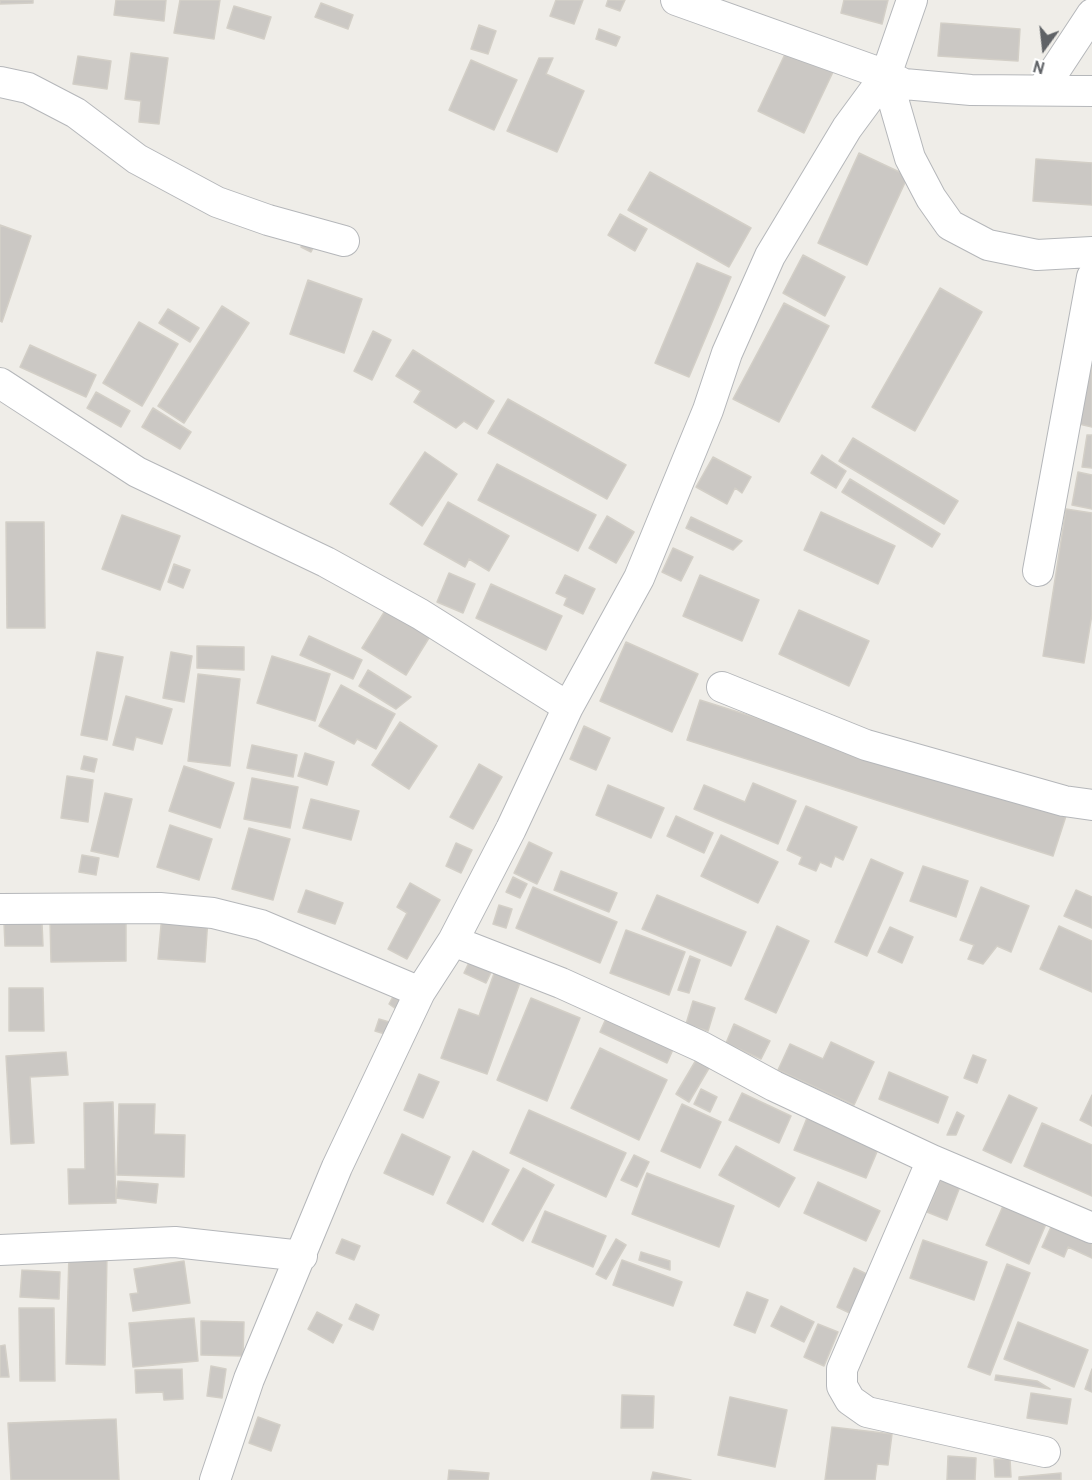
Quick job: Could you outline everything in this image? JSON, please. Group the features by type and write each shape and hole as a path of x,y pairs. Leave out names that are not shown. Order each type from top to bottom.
{"street":[{"path":"676,0 886,75 904,84 927,87 1092,91"},
{"path":"215,1480 249,1379 337,1167 420,992 453,940 511,829 568,707 639,578 705,419 727,353 770,256 847,129 886,75 912,0"},
{"path":"1042,90 1092,14"},
{"path":"886,75 910,158 931,198 950,225 988,245 1037,255 1092,252"},
{"path":"0,82 28,88 76,113 136,159 217,202 268,220 344,241"},
{"path":"1038,571 1092,277"},
{"path":"0,383 137,472 337,567 420,614 568,707"},
{"path":"722,687 866,745 1064,801 1092,805"},
{"path":"0,909 160,908 213,913 261,925 420,992"},
{"path":"453,940 594,998 932,1160 1092,1228"},
{"path":"932,1160 842,1369 842,1386 850,1400 867,1412 1045,1452"},
{"path":"0,1250 175,1242 302,1256"}],"building":[{"path":"0,0 33,0 33,3 0,4"},
{"path":"116,0 166,0 164,21 114,15"},
{"path":"180,0 220,0 214,39 174,33"},
{"path":"556,0 583,0 574,24 550,16"},
{"path":"608,0 625,0 620,11 606,6"},
{"path":"844,0 888,0 882,24 841,13"},
{"path":"321,3 353,15 348,29 315,17"},
{"path":"234,6 271,17 264,39 227,28"},
{"path":"941,23 1020,29 1018,61 938,56"},
{"path":"479,25 496,31 488,54 471,49"},
{"path":"599,29 620,37 616,46 596,39"},
{"path":"787,50 833,72 804,133 758,111"},
{"path":"131,53 168,58 159,124 139,122 141,101 125,99"},
{"path":"78,56 111,61 107,89 73,84"},
{"path":"539,58 553,58 546,74 584,91 557,152 507,131"},
{"path":"471,60 517,80 494,130 449,110"},
{"path":"859,153 908,176 867,265 818,243"},
{"path":"1036,159 1092,163 1092,205 1033,201"},
{"path":"650,172 751,228 729,267 628,210"},
{"path":"620,214 647,229 635,251 608,235"},
{"path":"0,225 31,236 2,322 0,321"},
{"path":"306,235 317,240 311,252 301,247"},
{"path":"803,255 845,277 825,316 783,293"},
{"path":"697,263 731,277 689,377 655,363"},
{"path":"308,280 362,299 344,353 290,334"},
{"path":"940,288 982,312 915,431 872,407"},
{"path":"784,303 829,326 779,422 733,399"},
{"path":"222,306 249,323 184,423 158,406"},
{"path":"168,309 199,328 190,342 159,323"},
{"path":"139,322 178,344 142,406 103,383"},
{"path":"373,331 391,340 372,380 354,371"},
{"path":"30,345 96,375 86,397 20,367"},
{"path":"413,350 494,401 477,429 464,421 456,428 414,402 421,391 396,376"},
{"path":"1092,362 1092,427 1079,424"},
{"path":"96,392 130,411 121,427 87,408"},
{"path":"508,399 626,465 607,499 488,433"},
{"path":"153,408 191,432 180,449 142,427"},
{"path":"1087,435 1092,435 1092,468 1082,467"},
{"path":"853,438 958,501 944,524 839,461"},
{"path":"425,452 457,474 422,526 390,504"},
{"path":"822,455 846,471 836,488 811,473"},
{"path":"713,457 751,477 742,493 735,488 727,504 696,487"},
{"path":"497,464 596,515 578,551 478,500"},
{"path":"1078,472 1092,475 1092,509 1072,505"},
{"path":"850,479 940,534 932,547 842,492"},
{"path":"448,502 509,536 489,571 469,559 465,567 424,544"},
{"path":"1066,509 1092,513 1092,614 1084,663 1043,656"},
{"path":"821,512 895,546 878,584 804,550"},
{"path":"122,515 180,536 160,590 102,569"},
{"path":"607,516 634,532 616,563 589,548"},
{"path":"691,517 742,541 733,550 686,528"},
{"path":"6,522 44,522 45,628 7,628"},
{"path":"673,548 693,557 681,581 662,572"},
{"path":"174,564 190,570 183,588 168,582"},
{"path":"449,573 475,584 463,613 437,602"},
{"path":"565,575 595,589 583,614 564,605 567,598 556,593"},
{"path":"700,575 759,600 742,641 683,616"},
{"path":"491,584 562,616 546,650 476,618"},
{"path":"388,606 432,633 406,675 362,648"},
{"path":"799,610 869,641 849,686 779,654"},
{"path":"309,636 362,660 353,679 300,655"},
{"path":"626,642 698,674 672,732 600,701"},
{"path":"197,646 244,647 244,670 197,668"},
{"path":"97,652 123,657 107,740 81,735"},
{"path":"171,652 192,656 184,702 163,698"},
{"path":"272,656 330,674 315,721 257,703"},
{"path":"368,670 411,697 396,709 359,686"},
{"path":"198,674 240,679 230,766 188,761"},
{"path":"341,685 395,714 376,749 357,739 354,744 319,726"},
{"path":"126,696 172,709 162,744 136,737 133,750 113,745"},
{"path":"700,700 1066,816 1053,856 687,740"},
{"path":"400,722 437,746 409,789 372,765"},
{"path":"584,726 610,738 596,770 570,759"},
{"path":"252,745 297,755 293,777 247,768"},
{"path":"305,753 334,762 327,785 298,776"},
{"path":"84,756 97,759 94,772 81,769"},
{"path":"479,764 502,777 473,829 450,817"},
{"path":"184,766 234,783 220,828 169,811"},
{"path":"67,776 93,780 88,822 61,818"},
{"path":"252,778 298,787 290,828 244,819"},
{"path":"753,783 796,801 778,844 694,809 704,785 745,802"},
{"path":"608,785 664,808 651,838 596,815"},
{"path":"105,793 132,799 118,857 91,851"},
{"path":"311,799 359,811 351,840 303,828"},
{"path":"806,806 857,827 843,860 835,856 831,867 820,862 816,871 799,864 802,857 787,850"},
{"path":"676,816 713,833 704,853 667,836"},
{"path":"170,825 212,839 199,880 157,867"},
{"path":"249,828 290,839 273,900 232,889"},
{"path":"721,835 778,862 758,903 701,876"},
{"path":"529,842 552,853 537,884 514,873"},
{"path":"456,843 472,850 461,873 446,866"},
{"path":"82,855 99,858 96,875 79,872"},
{"path":"871,859 903,873 867,956 835,942"},
{"path":"923,866 968,881 956,917 910,901"},
{"path":"561,871 617,893 609,912 554,890"},
{"path":"513,877 527,884 520,898 506,892"},
{"path":"410,883 440,900 407,959 388,949 407,913 397,907"},
{"path":"533,887 617,922 600,963 516,928"},
{"path":"981,887 1029,906 1011,952 997,946 983,964 968,959 974,945 960,940"},
{"path":"306,890 343,903 335,924 298,912"},
{"path":"1076,890 1092,897 1092,928 1064,916"},
{"path":"657,895 746,932 731,966 642,929"},
{"path":"499,905 512,909 506,928 493,924"},
{"path":"162,914 208,918 205,962 158,959"},
{"path":"126,918 126,961 51,962 50,920"},
{"path":"4,923 42,923 43,946 5,946"},
{"path":"777,926 809,941 776,1013 745,999"},
{"path":"1059,926 1092,941 1092,992 1040,969"},
{"path":"890,927 913,937 902,963 878,952"},
{"path":"626,930 685,952 669,995 610,973"},
{"path":"472,956 494,966 486,983 464,973"},
{"path":"690,956 700,960 689,993 678,990"},
{"path":"496,968 522,977 487,1074 441,1058 459,1009 479,1016"},
{"path":"9,988 43,988 44,1031 9,1031"},
{"path":"395,993 402,997 396,1009 389,1004"},
{"path":"531,998 580,1018 547,1101 497,1080"},
{"path":"693,1001 715,1008 708,1031 686,1024"},
{"path":"608,1014 675,1045 667,1063 600,1032"},
{"path":"379,1019 389,1022 385,1034 375,1031"},
{"path":"734,1024 770,1041 761,1059 726,1043"},
{"path":"831,1042 874,1062 854,1105 778,1070 790,1044 823,1059"},
{"path":"600,1048 667,1080 639,1140 571,1108"},
{"path":"66,1052 68,1075 30,1077 34,1143 11,1144 6,1056"},
{"path":"699,1055 712,1063 689,1102 676,1094"},
{"path":"973,1055 986,1060 977,1083 964,1078"},
{"path":"889,1072 948,1097 938,1123 879,1099"},
{"path":"419,1074 439,1082 423,1118 404,1110"},
{"path":"701,1089 717,1097 710,1112 694,1104"},
{"path":"742,1093 791,1116 779,1143 729,1120"},
{"path":"1009,1095 1037,1108 1011,1163 983,1150"},
{"path":"1092,1095 1092,1126 1080,1120"},
{"path":"113,1102 116,1203 69,1204 68,1169 85,1169 84,1103"},
{"path":"119,1104 155,1104 154,1134 185,1135 184,1177 117,1175"},
{"path":"682,1104 721,1122 700,1168 661,1151"},
{"path":"529,1110 626,1153 606,1197 510,1153"},
{"path":"957,1112 964,1116 956,1135 947,1135"},
{"path":"807,1118 879,1147 866,1178 794,1150"},
{"path":"1042,1123 1092,1145 1092,1196 1024,1166"},
{"path":"402,1134 450,1157 433,1195 384,1173"},
{"path":"736,1146 795,1178 779,1207 719,1175"},
{"path":"473,1151 509,1170 483,1222 447,1203"},
{"path":"634,1155 649,1162 637,1187 621,1180"},
{"path":"523,1168 554,1185 523,1241 492,1224"},
{"path":"647,1173 734,1206 719,1247 632,1214"},
{"path":"942,1176 961,1184 947,1220 927,1212"},
{"path":"118,1181 158,1184 156,1203 116,1198"},
{"path":"818,1182 880,1211 866,1241 804,1213"},
{"path":"1003,1206 1046,1224 1029,1264 986,1245"},
{"path":"545,1211 606,1236 593,1267 532,1242"},
{"path":"1055,1218 1092,1235 1092,1258 1068,1247 1064,1257 1042,1247"},
{"path":"342,1239 360,1246 354,1260 336,1253"},
{"path":"616,1239 626,1245 606,1279 596,1274"},
{"path":"923,1240 987,1262 974,1300 910,1278"},
{"path":"641,1252 670,1261 670,1270 639,1260"},
{"path":"69,1253 107,1254 105,1365 66,1364"},
{"path":"622,1260 682,1282 673,1306 613,1285"},
{"path":"184,1261 190,1303 133,1311 130,1294 138,1293 134,1269"},
{"path":"1007,1264 1030,1273 990,1375 968,1367"},
{"path":"854,1268 873,1277 856,1316 837,1307"},
{"path":"22,1270 60,1272 59,1299 20,1297"},
{"path":"747,1292 768,1300 755,1333 734,1325"},
{"path":"356,1304 379,1315 373,1330 349,1319"},
{"path":"781,1306 814,1322 804,1342 771,1326"},
{"path":"19,1308 54,1308 55,1381 20,1381"},
{"path":"317,1312 342,1325 333,1343 308,1329"},
{"path":"194,1318 198,1361 133,1367 129,1323"},
{"path":"201,1321 244,1322 243,1356 201,1355"},
{"path":"1018,1322 1088,1350 1074,1387 1004,1359"},
{"path":"818,1324 838,1332 824,1366 804,1357"},
{"path":"5,1345 9,1377 0,1377 0,1346"},
{"path":"211,1366 226,1369 222,1398 207,1396"},
{"path":"182,1369 183,1399 164,1400 163,1392 136,1393 135,1370"},
{"path":"1092,1369 1092,1392 1085,1389"},
{"path":"996,1375 1037,1381 1050,1389 995,1380"},
{"path":"1031,1393 1071,1399 1067,1424 1027,1418"},
{"path":"622,1395 654,1396 653,1428 621,1428"},
{"path":"730,1397 787,1410 775,1467 718,1455"},
{"path":"258,1417 280,1425 271,1451 249,1443"},
{"path":"116,1419 119,1480 11,1480 8,1423"},
{"path":"832,1427 892,1434 888,1465 877,1464 875,1480 825,1480"},
{"path":"948,1456 976,1458 975,1480 947,1480"},
{"path":"994,1459 1010,1459 1011,1477 995,1477"},
{"path":"449,1470 489,1473 488,1480 448,1480"},
{"path":"653,1472 691,1480 651,1480"},
{"path":"1061,1473 1061,1480 1019,1480 1019,1477"}]}
